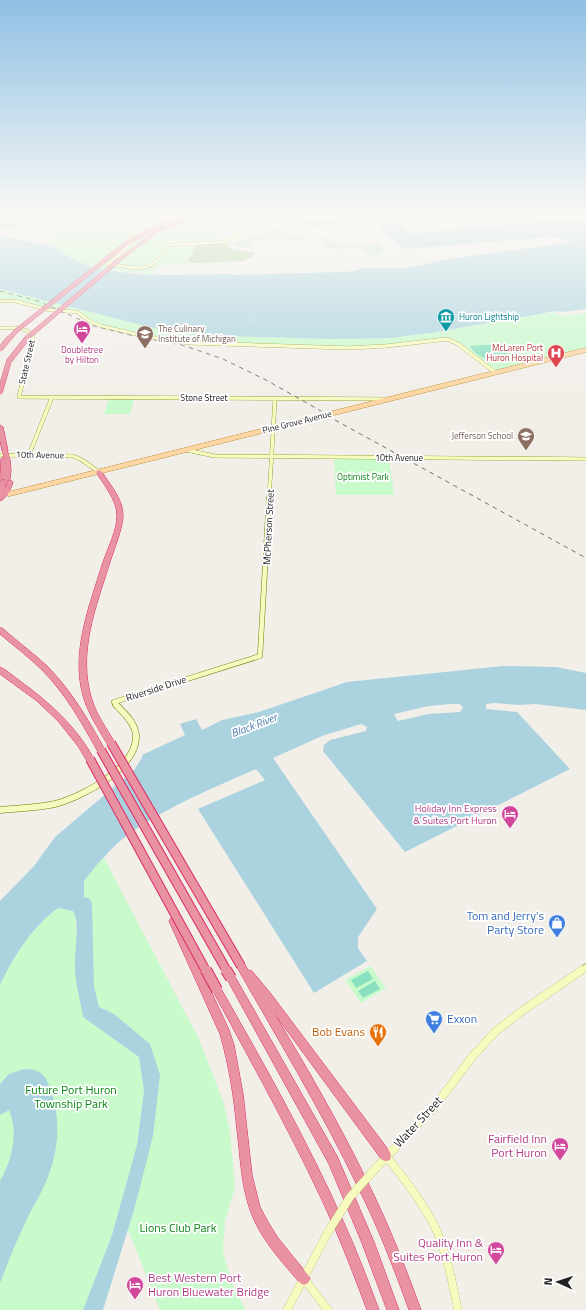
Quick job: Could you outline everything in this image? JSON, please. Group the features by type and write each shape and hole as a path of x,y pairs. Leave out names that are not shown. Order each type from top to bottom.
{"highway":[{"path":"0,349 16,331 90,273"},
{"path":"0,392 9,361 21,344 104,273"},
{"path":"0,427 4,455 5,481 0,499"},
{"path":"4,455 11,474 5,481"},
{"path":"0,467 4,455"},
{"path":"99,472 117,501 120,515 84,636 81,652 81,668 88,701 96,719 319,1101 357,1171 384,1228 415,1310"},
{"path":"0,630 42,665 56,681 76,709 101,750 333,1160 368,1242 393,1310"},
{"path":"0,672 37,696 54,711 77,737 217,990 319,1182 352,1256 373,1310"},
{"path":"156,881 225,1033 236,1072 247,1177 254,1204 267,1232 304,1279"},
{"path":"241,966 258,984 386,1156"}],"main road":[{"name":"Pine Grove Avenue","path":"9,494 585,351"}],"street":[{"path":"0,301 15,301 49,310 77,312 95,323 133,334 163,340 201,344 348,348 386,346 447,339 454,341 496,372"},
{"name":"State Street","path":"0,328 18,328 27,330 33,334 19,397"},
{"name":"Stone Street","path":"19,397 389,399"},
{"path":"29,455 52,397"},
{"name":"McPherson Street","path":"260,656 275,399"},
{"path":"206,445 205,451 212,456"},
{"name":"10th Avenue","path":"185,450 212,456 586,459"},
{"name":"10th Avenue","path":"4,455 76,457 99,472"},
{"name":"Riverside Drive","path":"0,810 36,807 59,803 83,793 112,774 130,756 134,750 136,739 134,727 114,702 260,656"},
{"name":"Water Street","path":"287,1310 328,1232 350,1197 386,1156 435,1106 472,1057 496,1031 522,1011 586,967"},
{"path":"386,1156 429,1215 436,1229 450,1274 458,1310"},
{"path":"304,1279 328,1310"}],"green space":[{"path":"0,289 153,328 222,336 334,339 390,338 437,332 553,312 565,316 586,313 586,348 496,370 454,339 442,338 407,343 345,347 196,342 159,338 129,332 96,323 80,312 55,309 20,301 0,299"},
{"path":"504,345 509,361 487,359 473,351 470,346"},
{"path":"109,399 134,399 130,414 104,414"},
{"name":"Optimist Park","path":"334,459 389,459 394,495 336,495"},
{"name":"Lions Club Park","path":"104,858 199,1039 224,1104 230,1131 235,1187 225,1221 223,1251 231,1281 245,1310 160,1310 128,1229 134,1210 160,1075 114,1014 99,1007 94,986 91,904 85,898 83,889 89,874"},
{"name":"Future Port Huron Township Park","path":"58,908 73,911 75,915 83,1017 139,1057 144,1091 137,1145 112,1235 83,1310 0,1310 0,985 24,943 40,924"},
{"path":"370,966 386,988 361,1003 345,980"},
{"path":"368,971 373,979 356,988 351,980"},
{"path":"375,981 380,989 363,998 358,991"}],"water":[{"path":"0,273 234,275 299,273 586,273 586,309 562,312 556,311 437,332 390,338 334,339 222,336 188,334 153,328 0,289"},
{"name":"Black River","path":"503,666 556,667 586,673 586,710 536,704 486,704 486,709 517,712 570,769 405,852 323,751 324,745 330,740 366,731 367,727 361,724 322,736 273,758 377,909 358,937 358,948 367,961 314,993 198,809 265,780 256,769 193,797 162,813 133,831 119,842 95,867 84,881 84,897 90,899 92,903 94,986 99,1007 114,1014 150,1044 160,1075 153,1136 134,1210 103,1310 83,1310 112,1235 137,1145 144,1091 139,1057 83,1017 75,975 77,928 73,911 58,908 40,924 17,953 0,985 0,901 34,866 55,837 134,770 142,758 142,755 185,735 180,724 196,719 202,730 222,720 259,712 347,682","holes":["459,704 463,707 460,712 428,714 398,721 394,714 429,706"]},
{"path":"24,1069 39,1072 47,1081 57,1115 57,1139 53,1163 49,1175 28,1217 0,1283 0,1181 11,1155 14,1128 9,1110 0,1115 0,1084 9,1074"}],"railway":[{"path":"0,291 38,301 94,326 134,336 182,345 223,359 266,380 321,411"},
{"path":"335,420 586,558"}],"place":[{"name":"Huron Lightship","path":"446,332"},
{"name":"Doubletree by Hilton","path":"82,344"},
{"name":"The Culinary Institute of Michigan","path":"145,349"},
{"name":"McLaren Port Huron Hospital","path":"556,368"},
{"name":"Jefferson School","path":"526,451"},
{"name":"Holiday Inn Express & Suites Port Huron","path":"510,829"},
{"name":"Tom and Jerry's Party Store","path":"557,938"},
{"name":"Exxon","path":"434,1034"},
{"name":"Bob Evans","path":"378,1047"},
{"name":"Fairfield Inn Port Huron","path":"560,1161"},
{"name":"Quality Inn & Suites Port Huron","path":"496,1265"},
{"name":"Best Western Port Huron Bluewater Bridge","path":"135,1300"}]}
